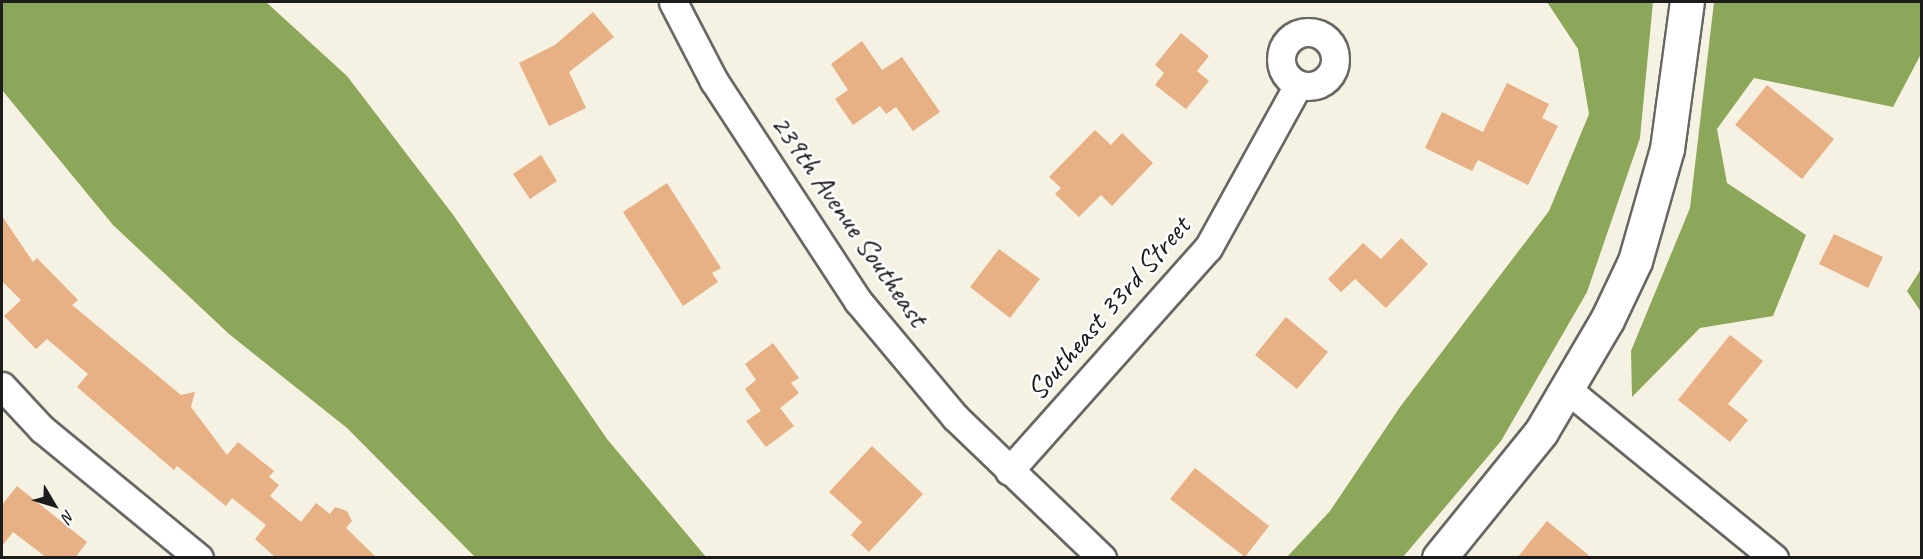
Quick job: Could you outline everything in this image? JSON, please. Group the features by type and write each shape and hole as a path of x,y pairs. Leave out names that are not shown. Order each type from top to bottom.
{"street":[{"name":"239th Avenue Southeast","path":"673,2 714,81 858,301 1009,471 1102,558"},
{"path":"1441,557 1568,390 1617,301 1655,202 1687,2"},
{"name":"Southeast 33rd Street","path":"1009,471 1208,248 1298,85"},
{"path":"2,386 42,429 199,558"},
{"path":"1568,390 1774,558"}],"green space":[{"path":"2,2 266,2 347,76 454,216 607,439 706,557 475,557 347,428 229,334 113,225 2,90"},
{"path":"1547,2 1653,2 1640,138 1587,292 1501,441 1403,557 1287,557 1330,511 1400,407 1549,211 1589,114 1578,49"},
{"path":"1714,2 1921,2 1921,54 1893,107 1754,78 1717,129 1727,183 1806,235 1773,316 1700,328 1632,397 1631,351 1690,208"},
{"path":"1921,269 1921,312 1907,291"}],"building":[{"path":"593,12 614,37 569,72 586,108 549,126 519,63 555,45"},
{"path":"1181,33 1209,56 1197,71 1209,81 1186,109 1155,85 1164,73 1155,65"},
{"path":"862,41 882,70 902,57 940,112 913,131 896,107 886,114 880,106 853,125 835,99 848,90 831,64"},
{"path":"1507,83 1549,104 1542,118 1558,126 1528,185 1478,160 1472,171 1425,148 1442,112 1483,132"},
{"path":"1767,85 1834,139 1802,179 1735,125"},
{"path":"1095,130 1111,145 1122,133 1153,163 1112,206 1101,195 1079,217 1055,194 1061,188 1049,177"},
{"path":"541,155 557,181 530,199 513,174"},
{"path":"667,183 721,268 712,273 718,282 683,306 623,212"},
{"path":"2,216 33,262 37,258 78,300 72,305 181,395 195,392 191,407 227,455 238,442 274,471 269,477 279,485 270,496 301,522 316,503 330,514 335,507 347,511 352,521 346,528 377,558 276,558 255,539 266,525 232,498 226,506 177,466 174,470 77,387 88,374 47,339 36,349 4,316 21,300 2,281"},
{"path":"1834,234 1883,257 1868,288 1819,264"},
{"path":"1401,238 1428,264 1386,308 1355,279 1341,292 1328,279 1363,243 1381,259"},
{"path":"999,249 1040,279 1010,318 970,287"},
{"path":"1286,317 1328,352 1297,389 1255,355"},
{"path":"1730,335 1763,361 1728,404 1748,420 1730,442 1678,400"},
{"path":"773,343 799,378 791,383 799,393 780,408 794,426 766,447 746,421 761,411 745,389 756,380 745,364"},
{"path":"872,446 923,494 869,552 851,535 862,522 829,492"},
{"path":"1195,468 1269,526 1245,557 1170,499"},
{"path":"17,486 87,542 75,558 47,558 13,532 2,546 2,505"},
{"path":"1547,521 1592,558 1517,558"}]}
